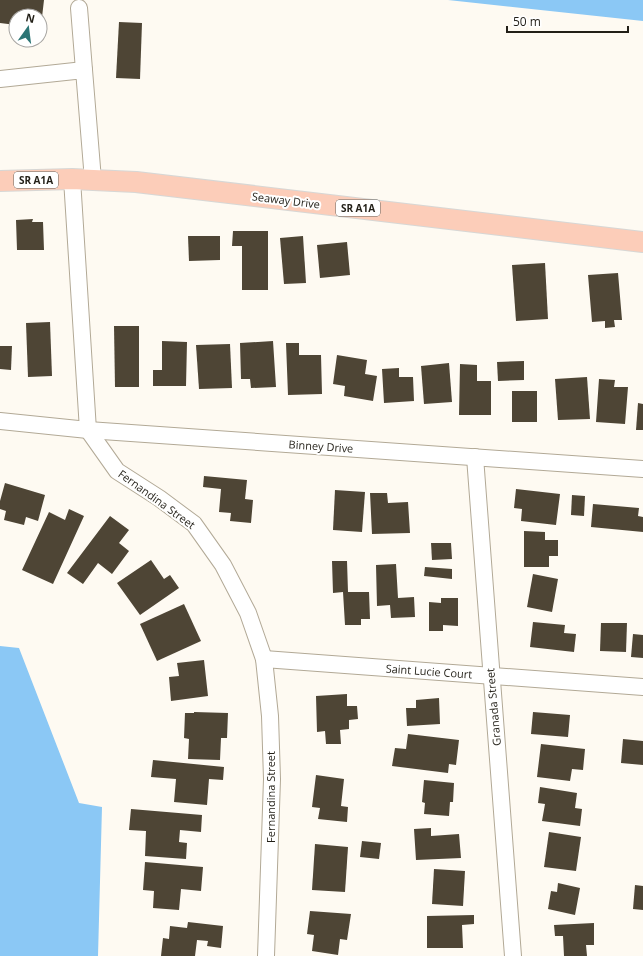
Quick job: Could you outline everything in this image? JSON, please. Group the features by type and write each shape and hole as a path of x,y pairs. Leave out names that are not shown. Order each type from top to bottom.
{"main road":[{"name":"Seaway Drive","path":"0,181 72,179 136,182 643,242"}],"street":[{"path":"79,8 92,180"},
{"path":"0,79 84,70"},
{"path":"72,179 88,430"},
{"name":"Binney Drive","path":"0,422 88,430 643,469"},
{"name":"Fernandina Street","path":"88,430 117,471 194,524 223,565 248,613 264,659 270,716 272,779 266,956"},
{"name":"Granada Street","path":"474,457 513,956"},
{"name":"Saint Lucie Court","path":"264,659 643,687"}],"water":[{"path":"404,0 643,0 643,30"},
{"path":"0,646 19,648 79,803 102,807 98,956 0,956"}],"pier":[{"path":"402,0 448,0 643,21 643,32 476,13 411,4"}],"building":[{"path":"0,0 44,0 43,8 8,8 8,24 0,23"},
{"path":"119,22 142,23 140,79 116,78"},
{"path":"33,219 32,222 43,222 44,250 17,250 16,220"},
{"path":"233,231 268,231 268,290 242,290 242,246 232,246"},
{"path":"188,236 220,236 220,260 189,261"},
{"path":"303,236 306,283 284,284 280,238"},
{"path":"347,242 350,275 320,278 317,245"},
{"path":"545,263 548,319 516,321 512,265"},
{"path":"618,273 622,320 614,320 615,327 605,328 605,321 592,322 588,275"},
{"path":"50,322 52,376 28,377 26,323"},
{"path":"114,326 139,326 139,387 115,387"},
{"path":"162,341 187,342 186,386 153,386 153,370 162,370"},
{"path":"273,341 276,387 251,388 250,379 241,379 240,343"},
{"path":"286,343 299,343 299,355 321,355 322,394 288,395"},
{"path":"230,344 232,388 199,389 196,345"},
{"path":"0,346 12,346 11,370 0,369"},
{"path":"337,355 367,360 365,374 377,376 373,401 344,396 345,386 333,384"},
{"path":"524,361 524,380 498,381 497,362"},
{"path":"449,363 452,402 424,404 421,366"},
{"path":"460,364 477,365 477,381 491,381 491,415 459,415"},
{"path":"399,368 399,377 413,377 414,401 384,403 382,369"},
{"path":"587,377 590,419 558,420 555,379"},
{"path":"599,379 615,380 614,387 628,387 625,424 596,422"},
{"path":"512,391 537,391 537,422 512,422"},
{"path":"638,403 643,404 643,430 636,430"},
{"path":"204,476 247,480 245,499 253,500 251,523 230,521 231,513 219,512 221,489 203,487"},
{"path":"5,483 45,495 38,521 26,517 24,525 4,520 6,511 0,509 0,501"},
{"path":"516,489 560,494 556,525 521,521 522,509 514,508"},
{"path":"335,490 365,492 362,532 333,530"},
{"path":"370,493 387,493 388,503 408,502 410,533 372,534"},
{"path":"572,495 585,496 584,516 571,515"},
{"path":"593,504 639,508 638,516 643,517 643,532 591,527"},
{"path":"69,509 84,516 53,584 22,570 49,512 65,520"},
{"path":"110,516 129,530 119,543 129,551 112,574 98,563 83,584 67,573"},
{"path":"524,531 545,532 545,540 558,540 558,556 549,556 549,567 524,567"},
{"path":"431,543 451,543 452,559 432,560"},
{"path":"151,560 164,579 170,575 179,588 140,615 117,583"},
{"path":"332,561 347,561 348,592 369,592 370,619 361,619 361,625 345,625 343,592 333,593"},
{"path":"396,564 398,598 414,597 415,617 391,618 390,605 377,606 376,565"},
{"path":"425,567 452,569 452,579 424,576"},
{"path":"533,574 558,579 552,612 527,607"},
{"path":"441,598 458,598 458,626 443,625 443,631 429,631 429,602 441,603"},
{"path":"184,604 201,641 157,661 140,624"},
{"path":"533,622 565,625 564,633 576,634 574,652 530,647"},
{"path":"601,623 627,623 626,652 600,651"},
{"path":"633,634 643,635 643,658 631,657"},
{"path":"204,660 208,696 171,701 169,677 179,676 177,663"},
{"path":"347,694 347,706 357,706 358,719 349,720 349,729 340,730 341,744 326,744 325,731 317,732 316,696"},
{"path":"439,698 440,724 407,726 406,708 416,708 416,700"},
{"path":"533,712 570,715 568,737 531,734"},
{"path":"185,713 228,713 227,738 221,738 220,760 188,759 189,739 184,738"},
{"path":"408,734 459,740 456,765 449,764 448,773 392,766 395,748 406,749"},
{"path":"623,739 643,741 643,765 621,763"},
{"path":"541,744 585,749 583,770 572,769 570,781 537,777"},
{"path":"153,760 224,767 223,780 209,779 207,805 174,802 176,779 151,777"},
{"path":"316,775 344,779 341,806 348,807 347,822 318,819 320,808 312,807"},
{"path":"424,780 454,783 453,802 450,802 449,816 424,814 425,803 422,802"},
{"path":"540,787 577,793 575,808 582,809 580,826 542,821 545,804 538,803"},
{"path":"131,809 202,815 201,832 180,830 179,842 187,843 186,859 145,856 146,831 129,830"},
{"path":"431,828 431,836 459,834 461,858 416,860 414,829"},
{"path":"549,832 581,837 576,871 544,867"},
{"path":"362,841 381,843 379,859 360,857"},
{"path":"315,844 348,847 345,892 312,890"},
{"path":"145,862 203,867 201,891 181,889 179,910 153,908 154,891 143,890"},
{"path":"434,869 465,871 463,906 432,904"},
{"path":"558,883 580,888 575,915 548,909 551,891 557,892"},
{"path":"635,885 643,886 643,910 633,909"},
{"path":"310,911 351,914 347,940 340,939 338,955 312,951 314,935 307,934"},
{"path":"474,915 474,924 462,925 463,948 427,948 427,916"},
{"path":"188,922 223,926 221,948 207,946 208,941 197,940 195,956 161,956 163,938 169,939 170,926 187,928"},
{"path":"594,923 594,945 586,945 587,956 564,956 563,936 555,936 554,925"}]}
